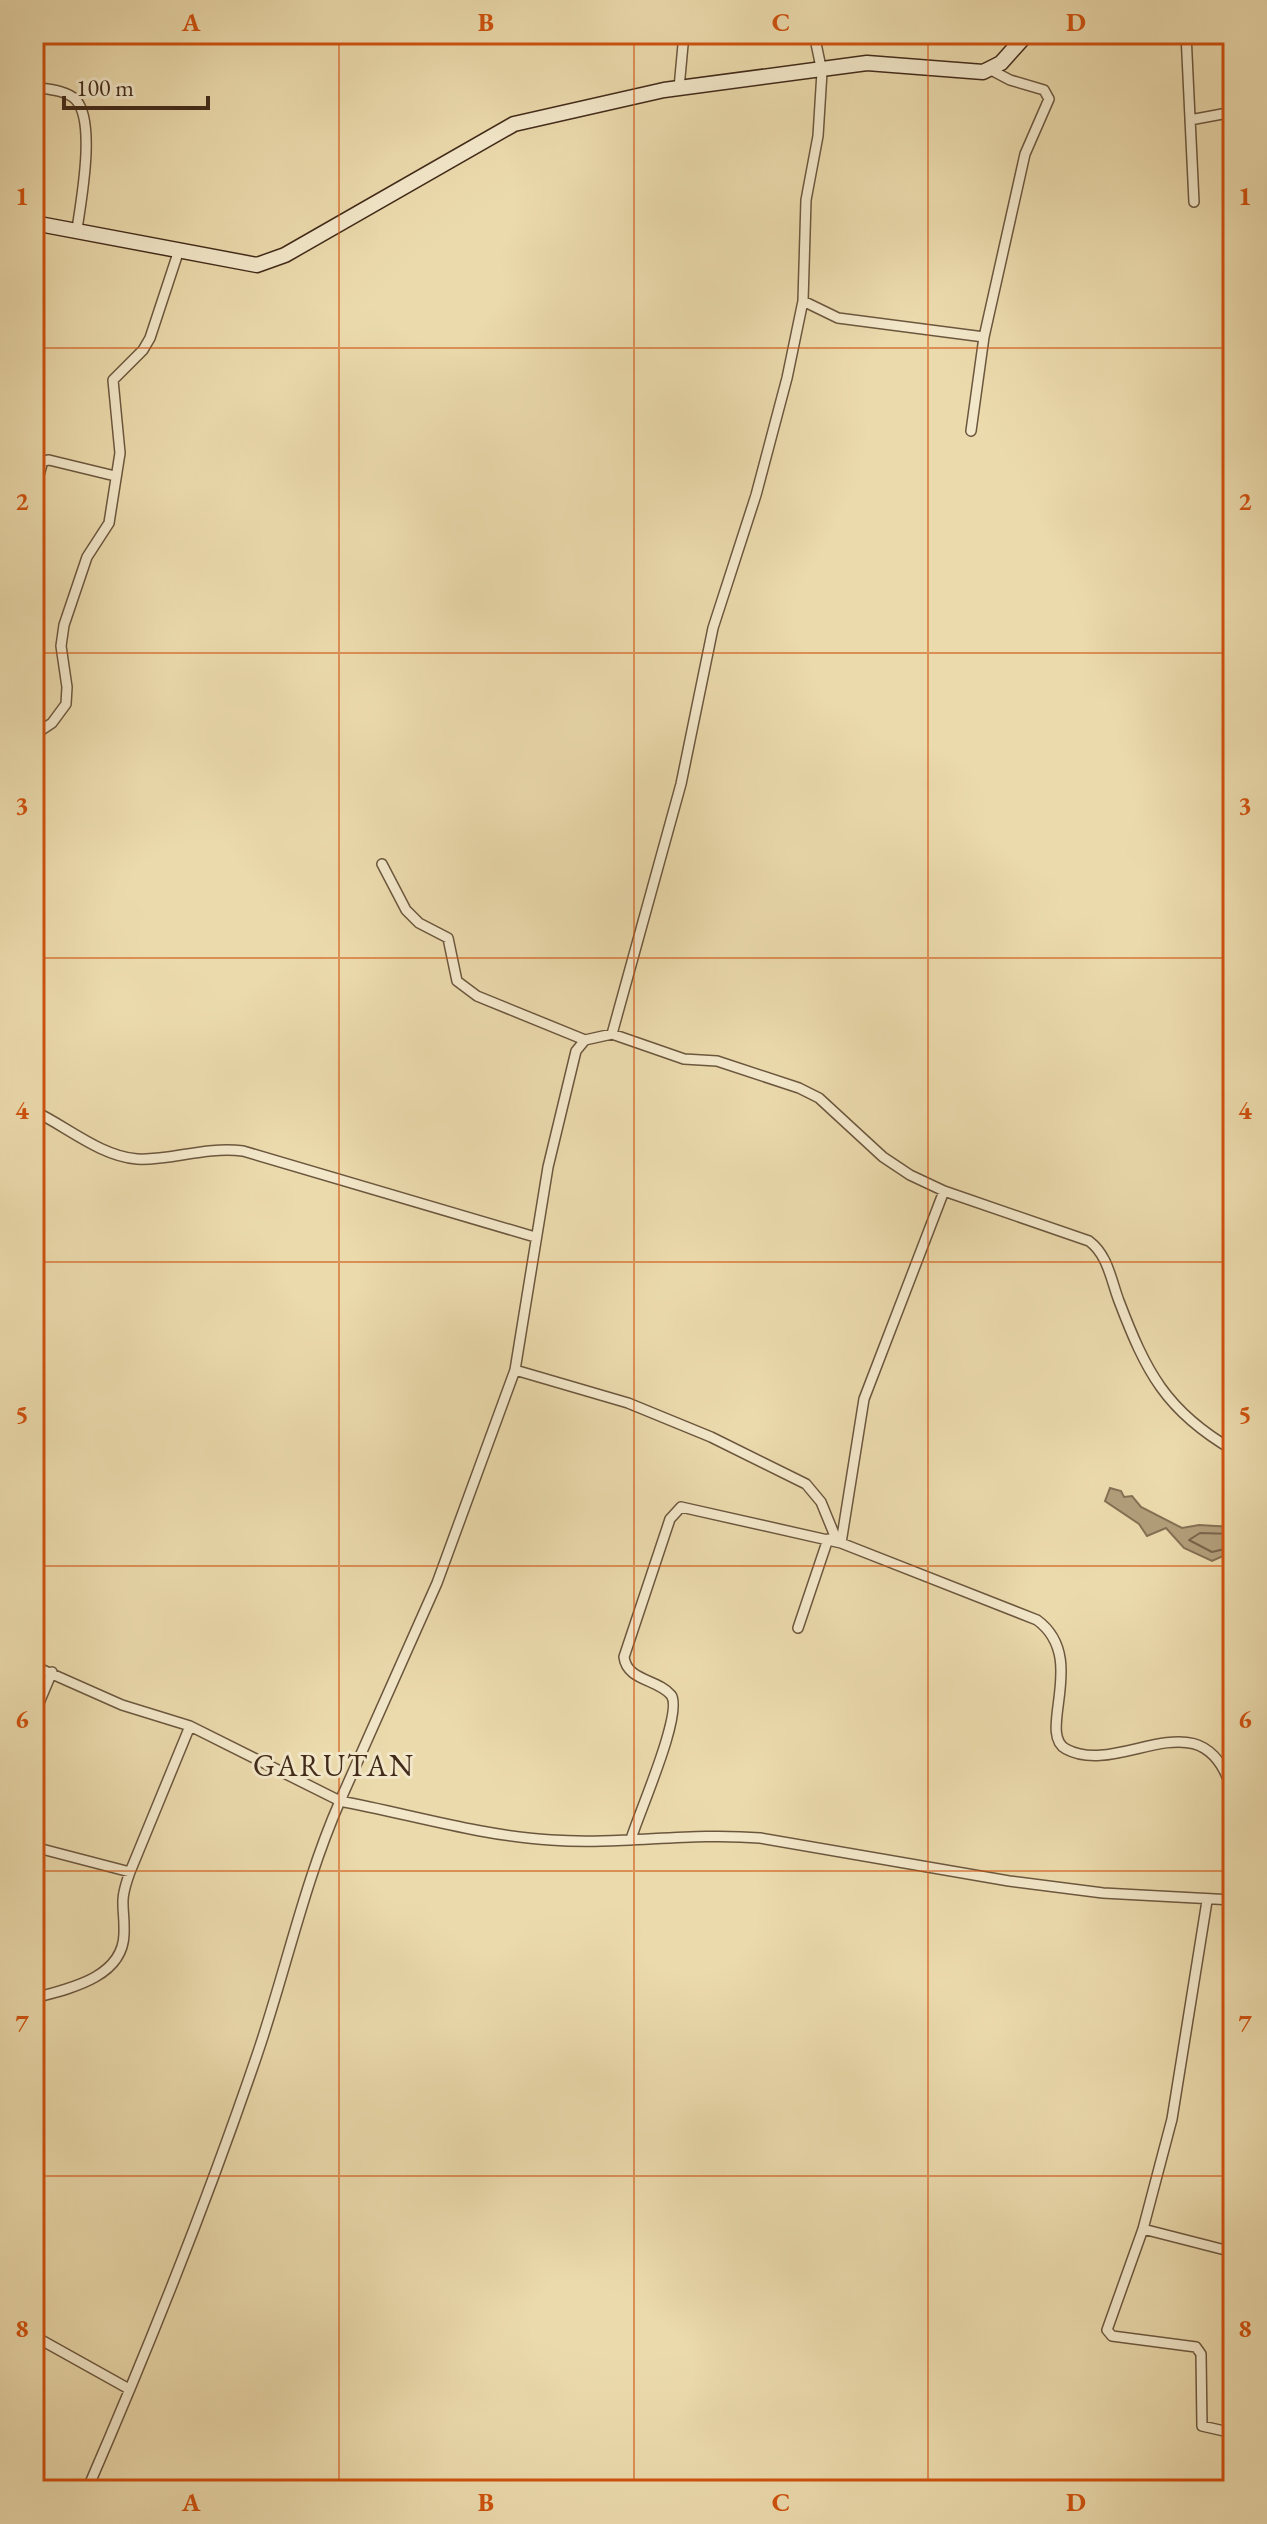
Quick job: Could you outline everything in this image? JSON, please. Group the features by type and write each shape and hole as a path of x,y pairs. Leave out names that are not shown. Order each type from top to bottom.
{"street":[{"path":"679,88 684,34"},
{"path":"612,1034 681,784 713,628 756,495 787,378 803,301 806,200 818,136 822,72 814,34"},
{"path":"34,223 244,264 270,262 500,129 679,88 822,72 867,63 971,73 991,70 1014,52 1027,34"},
{"path":"1186,34 1194,202"},
{"path":"971,431 984,337 1025,154 1049,99 1044,90 1010,80 991,70"},
{"path":"34,87 71,96 80,107 85,146 77,229"},
{"path":"1190,120 1233,112"},
{"path":"34,735 52,723 66,704 61,636 83,567 109,523 120,453 113,380 143,350 150,338 179,250"},
{"path":"803,301 838,318 984,337"},
{"path":"34,492 43,461 115,476"},
{"path":"382,864 406,910 419,923 448,938 457,981 477,996 585,1040 612,1034 684,1059 717,1061 811,1094 883,1157 944,1191 1089,1241 1098,1248 1126,1321 1168,1401 1187,1420 1233,1450"},
{"path":"87,2490 216,2173 258,2052 309,1878 437,1583 515,1370 535,1237 562,1099 576,1051 585,1040"},
{"path":"34,1111 84,1139 136,1159 226,1149 243,1151 535,1237"},
{"path":"798,1628 835,1541 864,1399 944,1191"},
{"path":"515,1370 641,1408 711,1437 806,1484 821,1502 835,1541"},
{"path":"631,1839 664,1748 674,1702 670,1694 631,1671 624,1657 672,1513 681,1507 835,1541 1015,1611 1047,1628 1062,1664 1054,1726 1058,1743 1064,1748 1088,1755 1138,1747 1198,1744 1213,1753 1233,1794"},
{"path":"34,1666 122,1705 190,1726 340,1801 522,1838 591,1841 720,1835 760,1838 1009,1881 1207,1901 1232,1900 1233,1879"},
{"path":"34,1715 52,1672"},
{"path":"34,1998 90,1980 112,1964 124,1939 120,1906 130,1872 190,1726"},
{"path":"34,1787 39,1806 34,1822"},
{"path":"34,1847 130,1872"},
{"path":"1207,1901 1172,2119 1143,2229 1107,2330 1112,2336 1196,2347 1201,2354 1202,2426 1233,2433"},
{"path":"1143,2229 1233,2252"},
{"path":"34,2336 129,2389"}],"water":[{"path":"1110,1488 1121,1491 1124,1497 1132,1496 1141,1507 1182,1528 1199,1525 1233,1527 1232,1552 1212,1561 1184,1548 1166,1528 1147,1536 1139,1524 1105,1501"}],"district":[{"name":"GARUTAN","path":"334,1766"}]}
